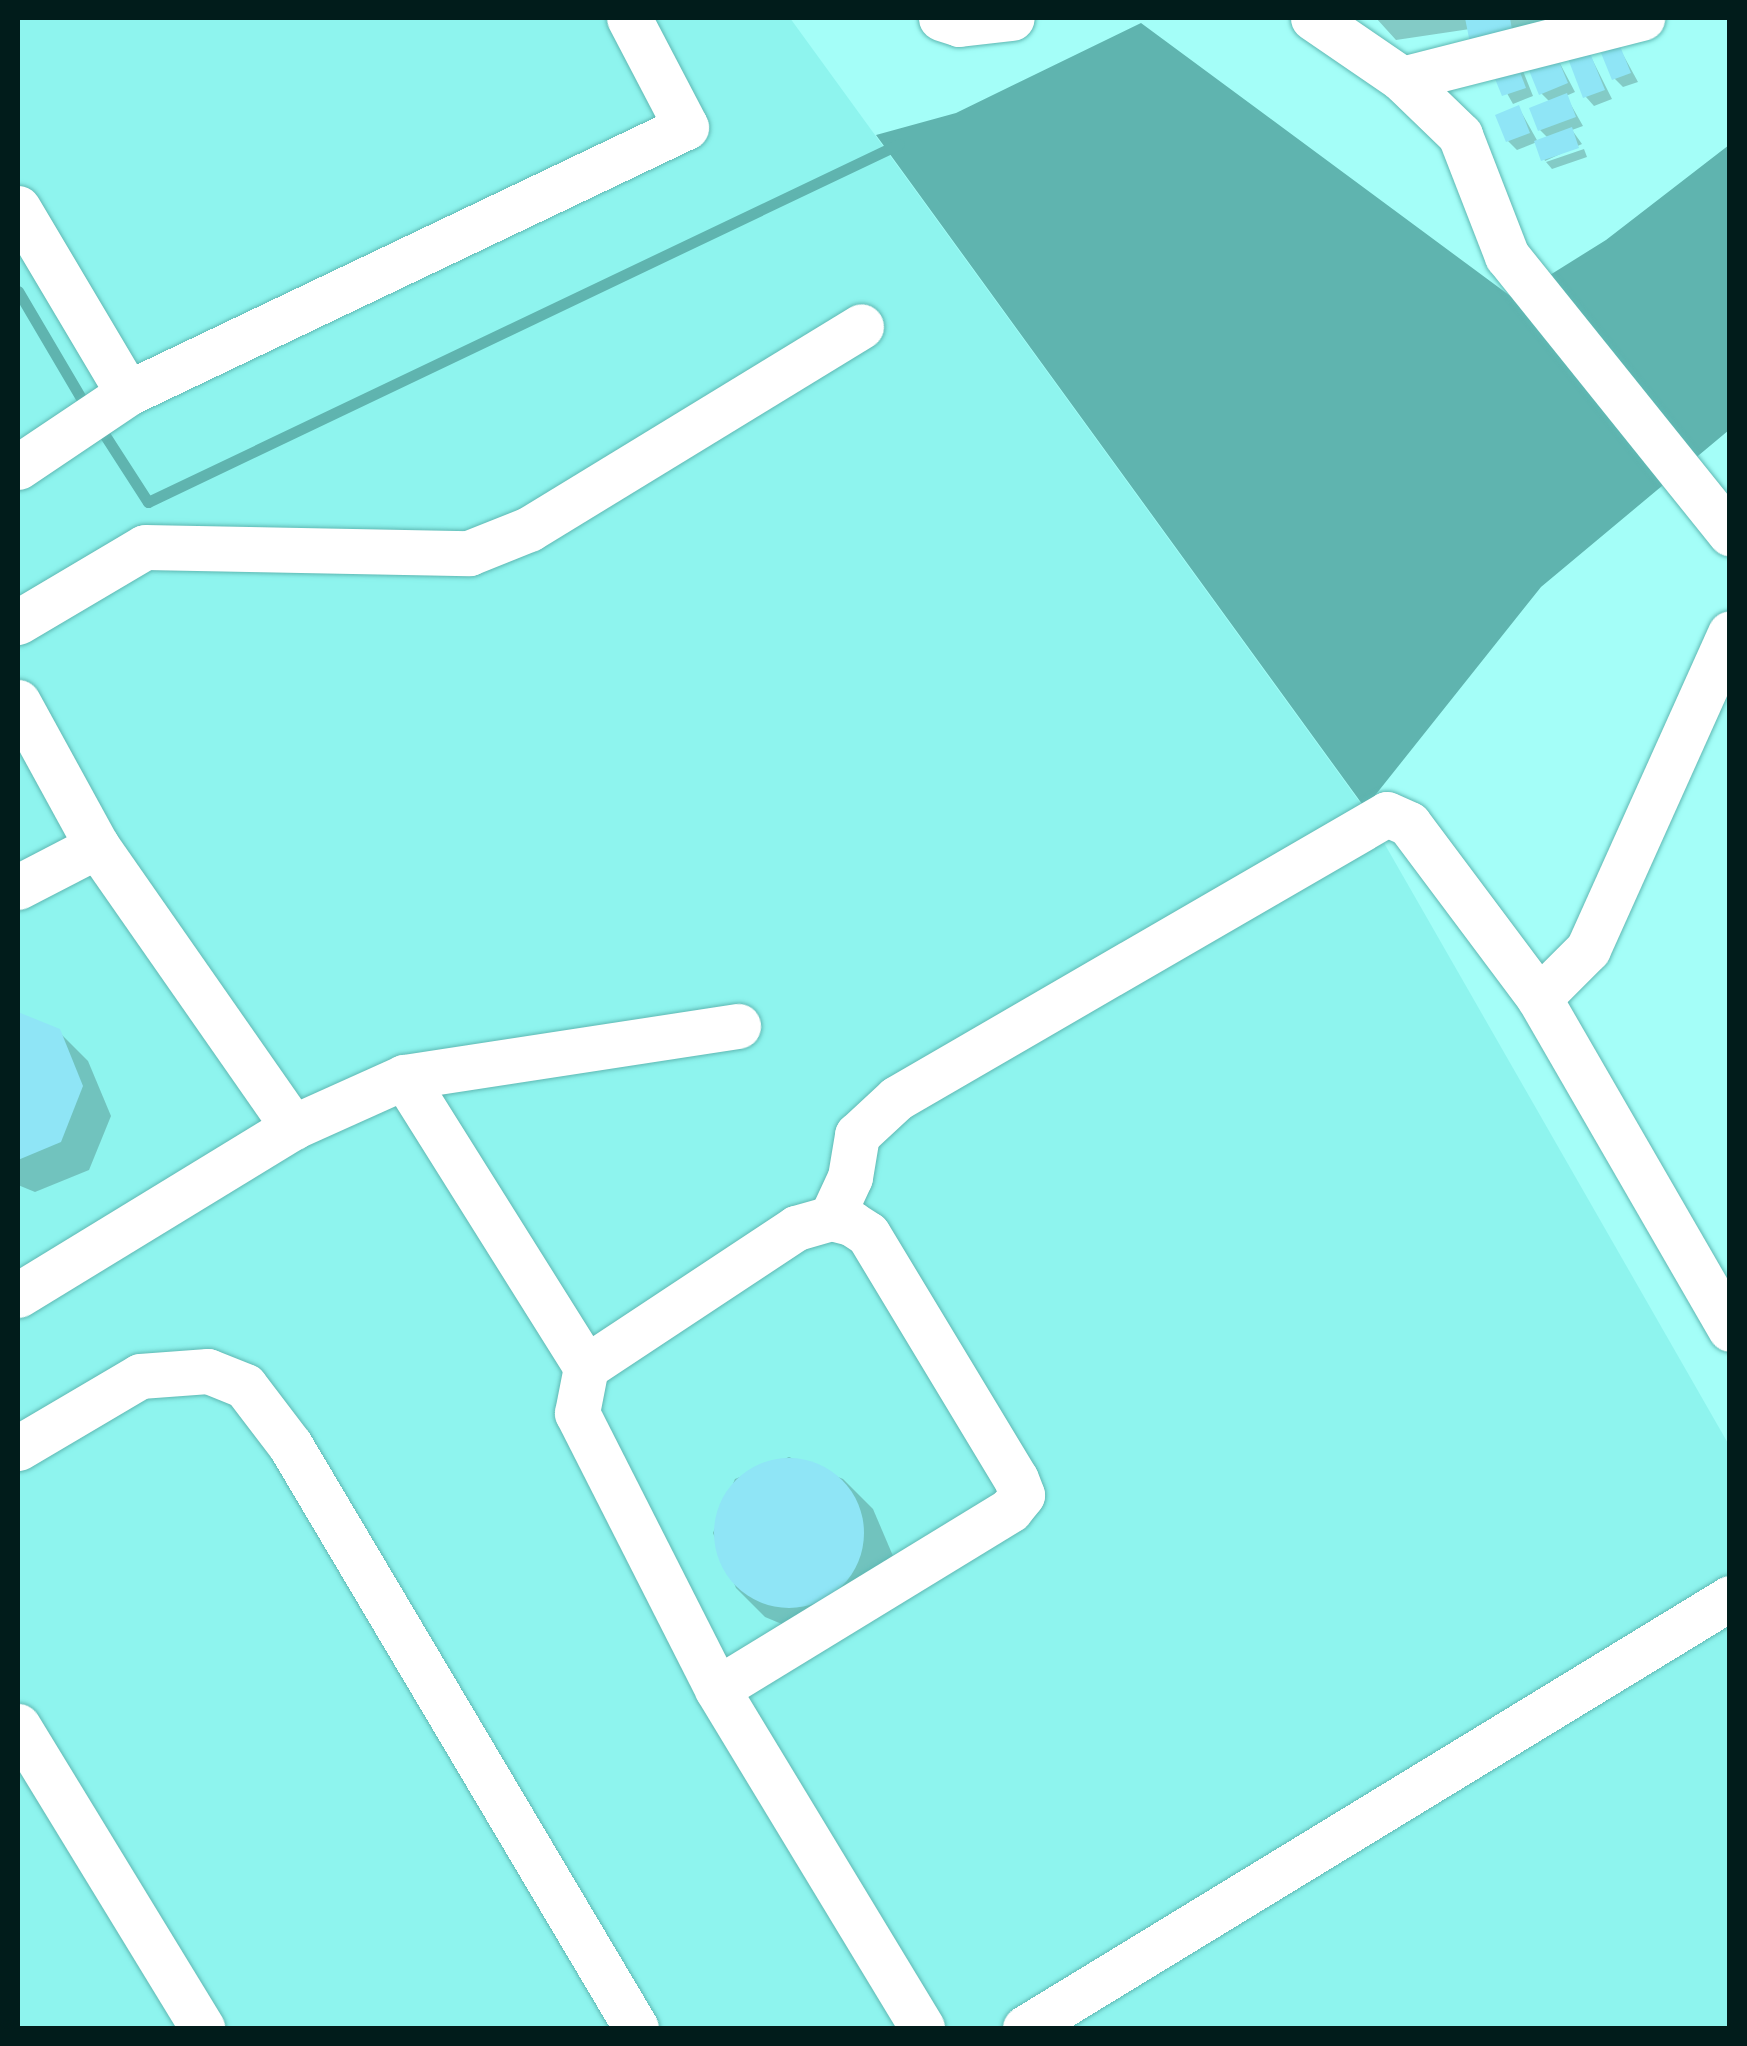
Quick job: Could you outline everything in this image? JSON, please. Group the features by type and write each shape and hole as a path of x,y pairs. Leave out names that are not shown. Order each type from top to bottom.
{"street":[{"path":"21,464 120,399 686,127 629,18"},
{"path":"942,18 959,24 1012,18"},
{"path":"1313,18 1402,79 1460,135 1507,256 1730,534"},
{"path":"1402,79 1642,18"},
{"path":"18,208 120,399"},
{"path":"18,622 145,548 470,552 529,529 861,326"},
{"path":"1539,998 1588,948 1730,632"},
{"path":"18,702 97,846 293,1126"},
{"path":"831,1218 850,1177 857,1134 897,1098 1388,814 1409,824 1539,998 1730,1329"},
{"path":"18,886 97,846"},
{"path":"18,1295 293,1126 404,1077 738,1026"},
{"path":"404,1077 586,1367 577,1413 717,1689 922,2028"},
{"path":"586,1367 796,1228 831,1218 868,1234 1022,1495 1010,1510 717,1689"},
{"path":"18,1448 151,1374 208,1371 246,1386 290,1445 636,2028"},
{"path":"1024,2028 1730,1598"},
{"path":"18,1726 202,2028"}],"shaded area":[{"path":"18,18 790,18 1364,808 1729,1445 1729,2028 18,2028"},
{"path":"1141,23 1513,298 1606,240 1729,145 1729,430 1541,587 1365,808 876,135 956,113"}],"building":[{"path":"1465,18 1510,18 1513,36 1470,43"},
{"path":"1620,46 1631,73 1612,80 1601,53"},
{"path":"1588,48 1605,90 1583,98 1567,56"},
{"path":"1555,52 1568,83 1539,95 1526,63"},
{"path":"1515,59 1526,88 1502,96 1491,69"},
{"path":"1567,93 1576,117 1538,131 1529,108"},
{"path":"1519,105 1530,133 1506,142 1495,115"},
{"path":"1572,127 1579,148 1541,161 1534,141"},
{"path":"18,1012 60,1029 83,1086 61,1142 18,1160"},
{"path":"789,1458 818,1464 842,1480 858,1504 864,1533 858,1562 842,1586 818,1602 789,1608 760,1602 736,1586 720,1562 714,1533 720,1504 736,1480 760,1464"}],"waterway":[{"path":"97,423 148,502 899,144"},
{"path":"18,291 87,408"}]}
